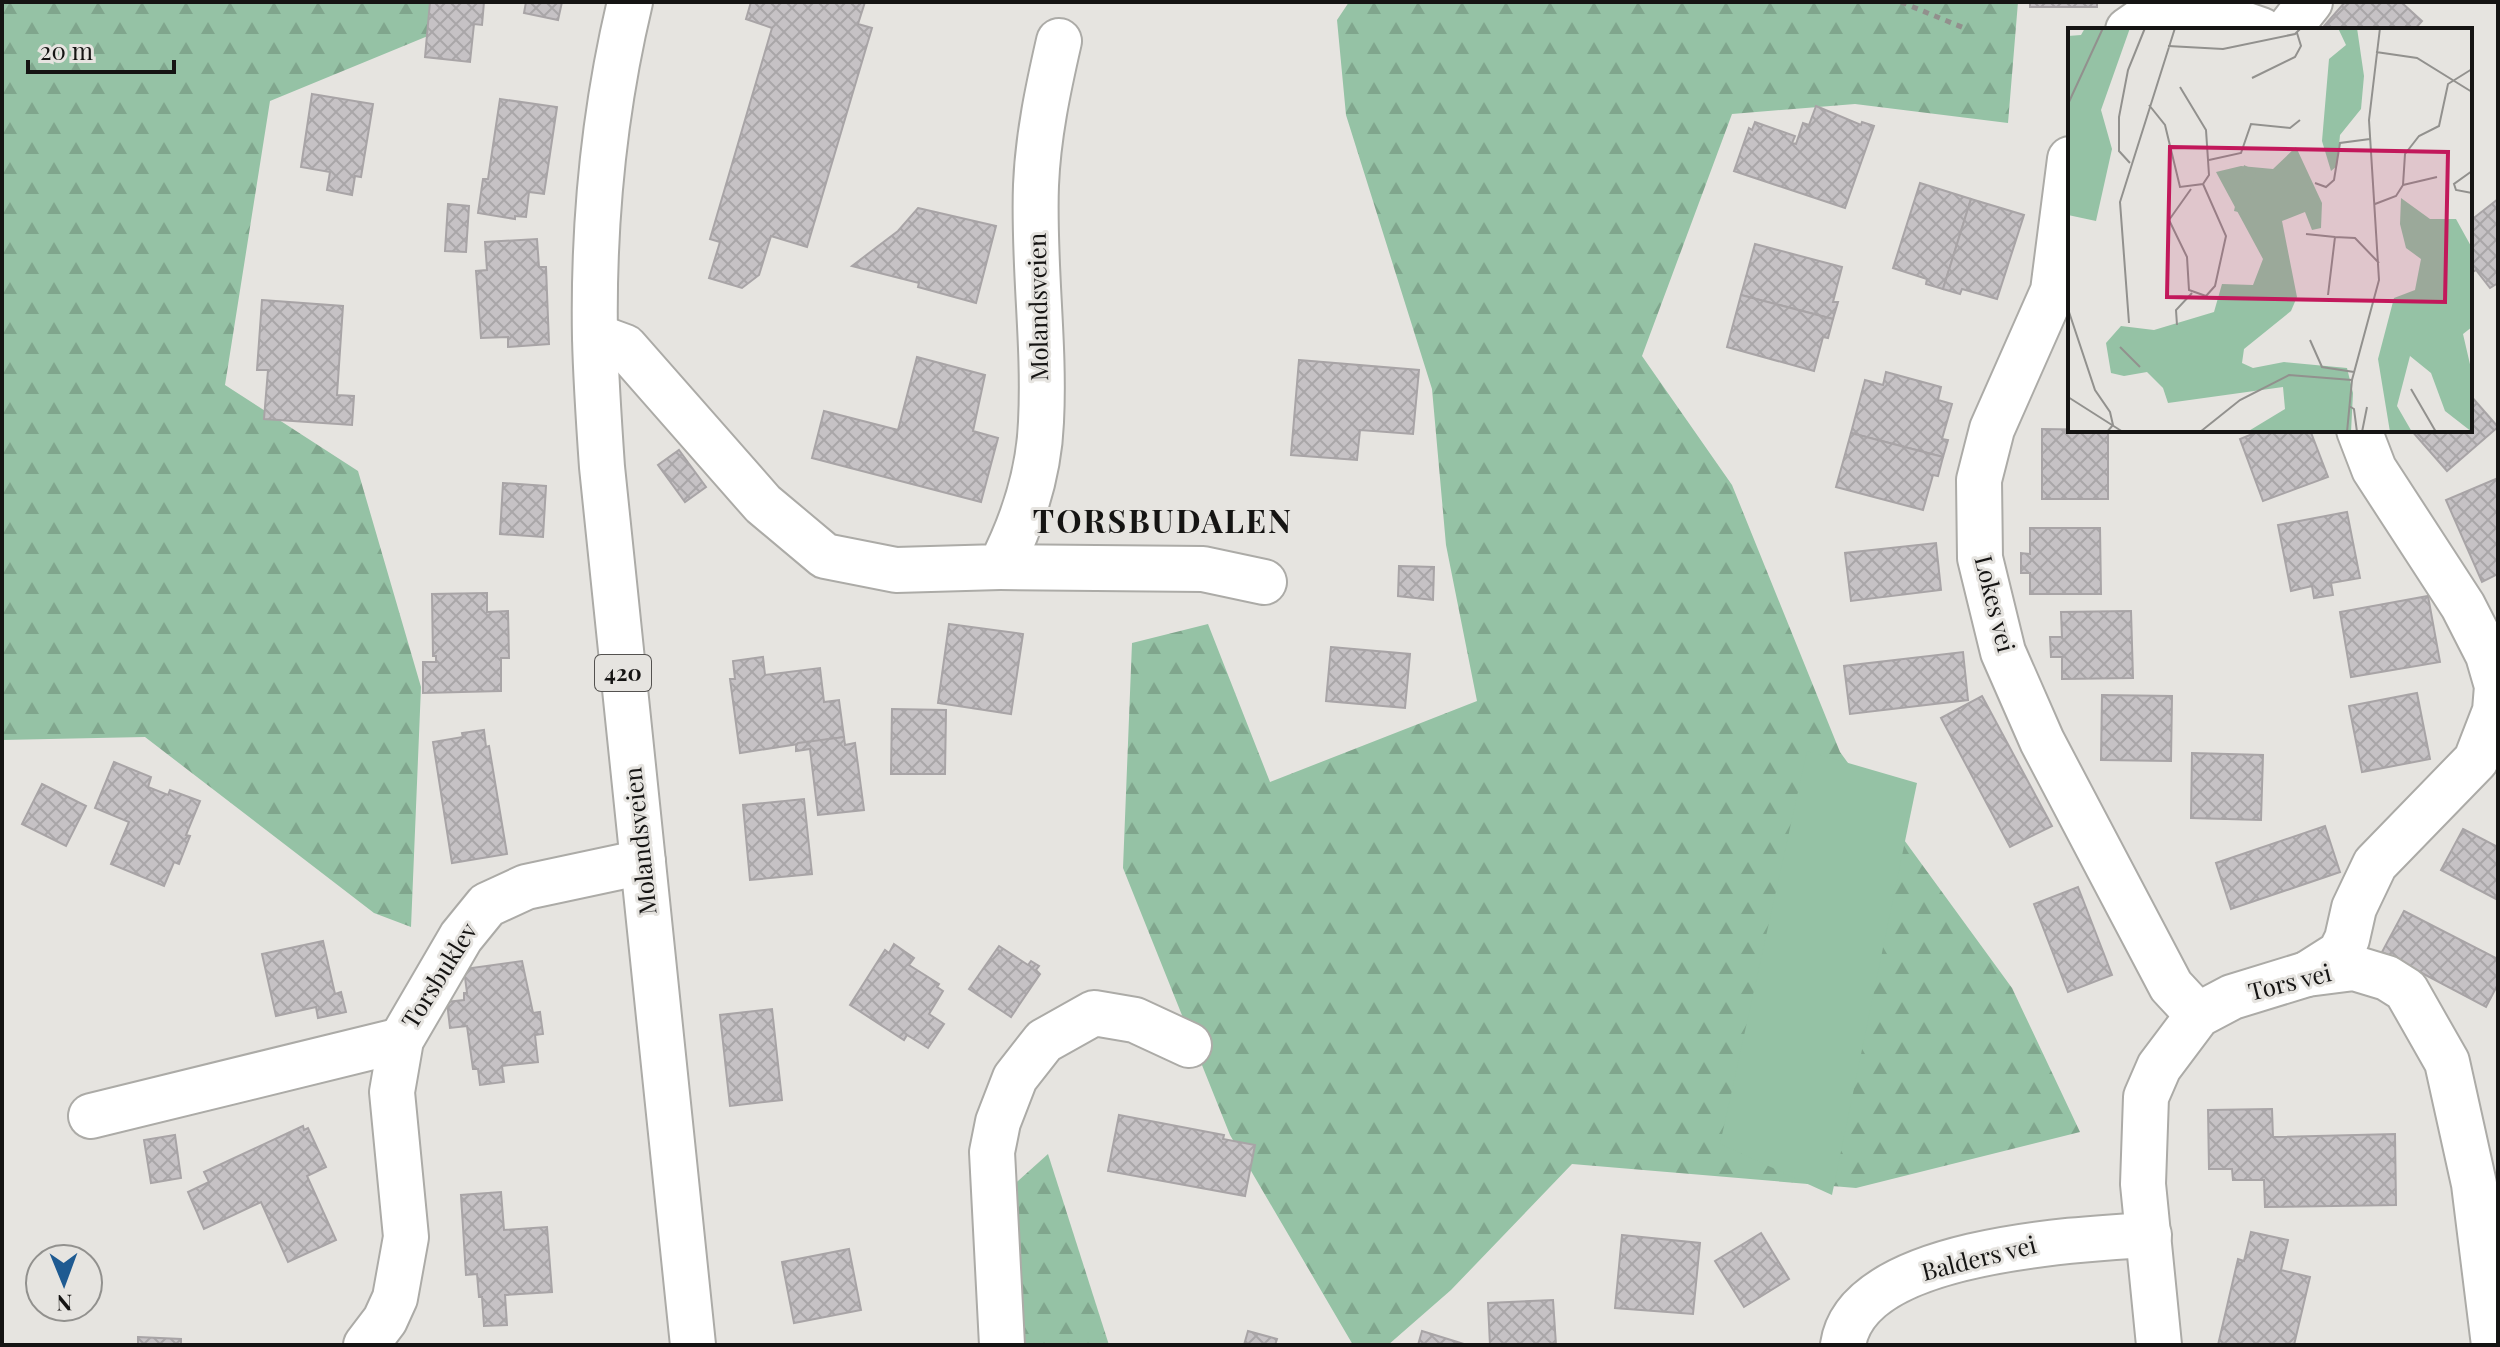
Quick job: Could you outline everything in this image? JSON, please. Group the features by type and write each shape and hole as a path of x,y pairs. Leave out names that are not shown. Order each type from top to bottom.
{"street":[{"name":"Molandsveien","path":"630,2 620,43 600,181 595,336 602,467 693,1345"},
{"path":"2290,28 2310,2"},
{"path":"2131,28 2148,16 2209,12 2255,28"},
{"name":"Molandsveien","path":"1000,567 1019,529 1033,476 1041,423 1036,185 1044,109 1059,41"},
{"name":"Lokes vei","path":"2068,175 2053,291 1992,429 1979,480 1980,558 2003,652 2042,741 2171,986 2198,1015"},
{"path":"595,336 625,347 763,504 825,556 896,570 1000,567 1203,569 1264,582"},
{"path":"2307,974 2340,953 2347,939 2354,908 2375,864 2476,760 2495,711 2497,686 2488,655 2463,606 2374,469 2360,432"},
{"name":"Torsbuklev","path":"366,1345 385,1320 395,1298 406,1237 392,1092 401,1040 461,937 487,905 526,887 643,862"},
{"name":"Tors vei","path":"2159,1345 2143,1184 2146,1097 2159,1067 2198,1015 2232,997 2307,974 2354,968 2387,978 2406,990 2447,1062 2474,1184 2494,1345"},
{"path":"1002,1345 992,1152 998,1122 1015,1078 1044,1041 1094,1013 1135,1020 1189,1045"},
{"path":"91,1116 401,1040"},
{"name":"Balders vei","path":"1843,1345 1862,1306 1898,1281 1944,1263 2061,1240 2149,1235"}],"path":[{"path":"1901,2 1964,28"}],"green space":[{"path":"2,2 464,2 457,24 270,101 225,385 358,471 421,687 411,927 374,913 145,737 2,740"},
{"path":"1349,2 2018,2 2008,123 1855,104 1732,114 1642,356 1732,485 1840,752 2012,988 2080,1132 1856,1188 1572,1164 1451,1290 1388,1345 1353,1345 1230,1135 1123,868 1132,643 1208,624 1270,782 1477,701 1446,545 1432,389 1346,115 1337,20"},
{"path":"1807,751 1917,783 1832,1195 1720,1144"},
{"path":"1048,1154 1109,1345 986,1345 999,1198"}],"building":[{"path":"430,2 484,2 482,25 474,24 470,62 425,57"},
{"path":"526,2 562,2 558,20 524,13"},
{"path":"751,2 865,2 858,24 872,28 807,247 771,236 759,275 742,288 709,278 720,242 710,239 772,28 746,19"},
{"path":"2030,2 2097,2 2097,7 2030,7"},
{"path":"2345,2 2401,2 2422,21 2416,28 2324,26"},
{"path":"312,94 373,104 361,177 355,176 352,195 327,190 330,172 301,167"},
{"path":"500,99 557,107 544,194 529,192 526,217 515,216 515,219 478,213 483,179 488,179"},
{"path":"1816,106 1861,125 1862,122 1874,126 1845,208 1734,171 1749,128 1752,130 1755,122 1795,136 1792,143 1796,144 1803,123 1809,125"},
{"path":"1920,183 1971,199 1943,289 1926,284 1927,279 1893,268"},
{"path":"1971,199 2024,215 1997,299 1962,289 1960,294 1943,289"},
{"path":"2498,199 2498,283 2490,288 2476,270 2472,273 2472,219"},
{"path":"448,204 469,206 466,252 445,251"},
{"path":"918,208 996,226 976,303 918,287 919,283 852,266 898,231"},
{"path":"537,239 539,267 546,267 549,344 508,347 508,337 481,338 476,271 487,270 485,242"},
{"path":"1755,244 1842,267 1833,302 1838,302 1833,319 1741,295"},
{"path":"1741,295 1833,319 1828,338 1823,337 1814,371 1727,347"},
{"path":"262,300 343,306 337,395 354,396 352,425 264,419 268,370 257,370"},
{"path":"917,357 985,375 973,431 998,438 981,502 812,458 824,411 898,430"},
{"path":"1299,360 1419,370 1413,434 1360,430 1357,460 1291,455"},
{"path":"1886,372 1941,387 1938,400 1952,404 1942,439 1948,440 1943,457 1851,433 1865,380 1883,385"},
{"path":"2472,397 2498,427 2447,471 2413,432 2472,432"},
{"path":"2042,429 2108,432 2108,499 2042,499"},
{"path":"2257,432 2311,432 2328,477 2263,501 2240,439"},
{"path":"1851,433 1943,457 1938,476 1933,475 1923,510 1836,487"},
{"path":"679,450 706,487 685,502 658,465"},
{"path":"2498,478 2498,574 2482,582 2446,500"},
{"path":"503,483 546,486 543,537 500,534"},
{"path":"2347,512 2360,578 2331,583 2333,595 2314,598 2312,586 2291,591 2278,525"},
{"path":"2030,528 2100,528 2101,594 2030,594 2030,573 2021,573 2021,553 2030,554"},
{"path":"1936,543 1941,590 1851,601 1845,553"},
{"path":"1399,566 1434,567 1433,600 1398,596"},
{"path":"487,593 487,612 508,611 509,658 501,658 501,691 423,693 423,662 436,662 436,656 433,656 432,594"},
{"path":"2428,596 2440,662 2351,677 2340,612"},
{"path":"2131,611 2133,678 2062,679 2062,657 2051,657 2050,637 2062,637 2061,612"},
{"path":"949,624 1023,634 1011,714 938,703"},
{"path":"1331,647 1410,654 1405,708 1326,701"},
{"path":"1963,652 1968,700 1850,714 1844,666"},
{"path":"763,657 765,675 820,668 824,702 839,700 844,737 740,753 730,679 735,679 733,661"},
{"path":"2417,693 2430,759 2362,772 2349,706"},
{"path":"2102,695 2172,696 2171,761 2101,760"},
{"path":"1982,696 2052,826 2010,847 1941,718"},
{"path":"892,709 946,710 945,774 891,774"},
{"path":"484,730 507,854 452,863 433,742"},
{"path":"844,737 845,745 855,743 864,810 818,815 810,749 796,751 796,746 798,743"},
{"path":"2192,753 2263,755 2261,820 2191,818"},
{"path":"114,762 151,777 148,787 168,795 170,790 200,801 186,835 190,836 179,864 174,862 164,886 111,864 129,822 95,808"},
{"path":"42,784 86,806 66,846 22,824"},
{"path":"804,799 812,874 750,880 743,805"},
{"path":"2325,826 2340,872 2231,909 2216,863"},
{"path":"2463,829 2498,847 2498,900 2441,870"},
{"path":"2078,887 2112,975 2068,992 2034,904"},
{"path":"2404,911 2498,959 2498,984 2486,1007 2382,952"},
{"path":"323,941 335,994 341,992 346,1012 318,1018 316,1007 276,1016 262,954"},
{"path":"894,944 914,958 909,965 939,984 937,987 943,991 929,1014 944,1024 928,1048 907,1035 904,1040 850,1005 885,950 889,953"},
{"path":"999,946 1028,965 1031,961 1039,966 1036,970 1040,974 1011,1017 969,989"},
{"path":"522,961 533,1013 540,1012 543,1034 535,1035 538,1062 502,1066 504,1082 480,1085 478,1069 473,1069 467,1026 450,1028 447,1002 464,1000 464,993 467,993 464,969"},
{"path":"772,1009 782,1100 730,1106 720,1015"},
{"path":"2272,1109 2273,1137 2395,1134 2396,1205 2265,1207 2264,1180 2233,1180 2232,1169 2209,1169 2208,1110"},
{"path":"1119,1115 1224,1135 1223,1139 1255,1145 1245,1196 1108,1171"},
{"path":"303,1126 304,1130 308,1128 326,1167 307,1176 336,1240 288,1262 261,1202 204,1229 188,1192 209,1182 204,1172"},
{"path":"175,1135 181,1178 151,1183 144,1140"},
{"path":"501,1192 504,1230 547,1227 552,1292 505,1295 507,1325 484,1326 477,1274 466,1275 461,1195"},
{"path":"2251,1232 2288,1240 2281,1270 2310,1277 2294,1345 2218,1345 2238,1259 2244,1261"},
{"path":"1761,1233 1789,1279 1744,1307 1715,1261"},
{"path":"1622,1235 1700,1243 1693,1314 1615,1308"},
{"path":"849,1249 861,1310 794,1323 782,1262"},
{"path":"1553,1300 1556,1345 1490,1345 1488,1303"},
{"path":"1248,1331 1277,1339 1275,1345 1244,1345"},
{"path":"1422,1331 1464,1344 1464,1345 1418,1345"},
{"path":"138,1337 181,1339 181,1345 138,1345"}],"district":[{"name":"TORSBUDALEN","path":"1163,522"}]}
